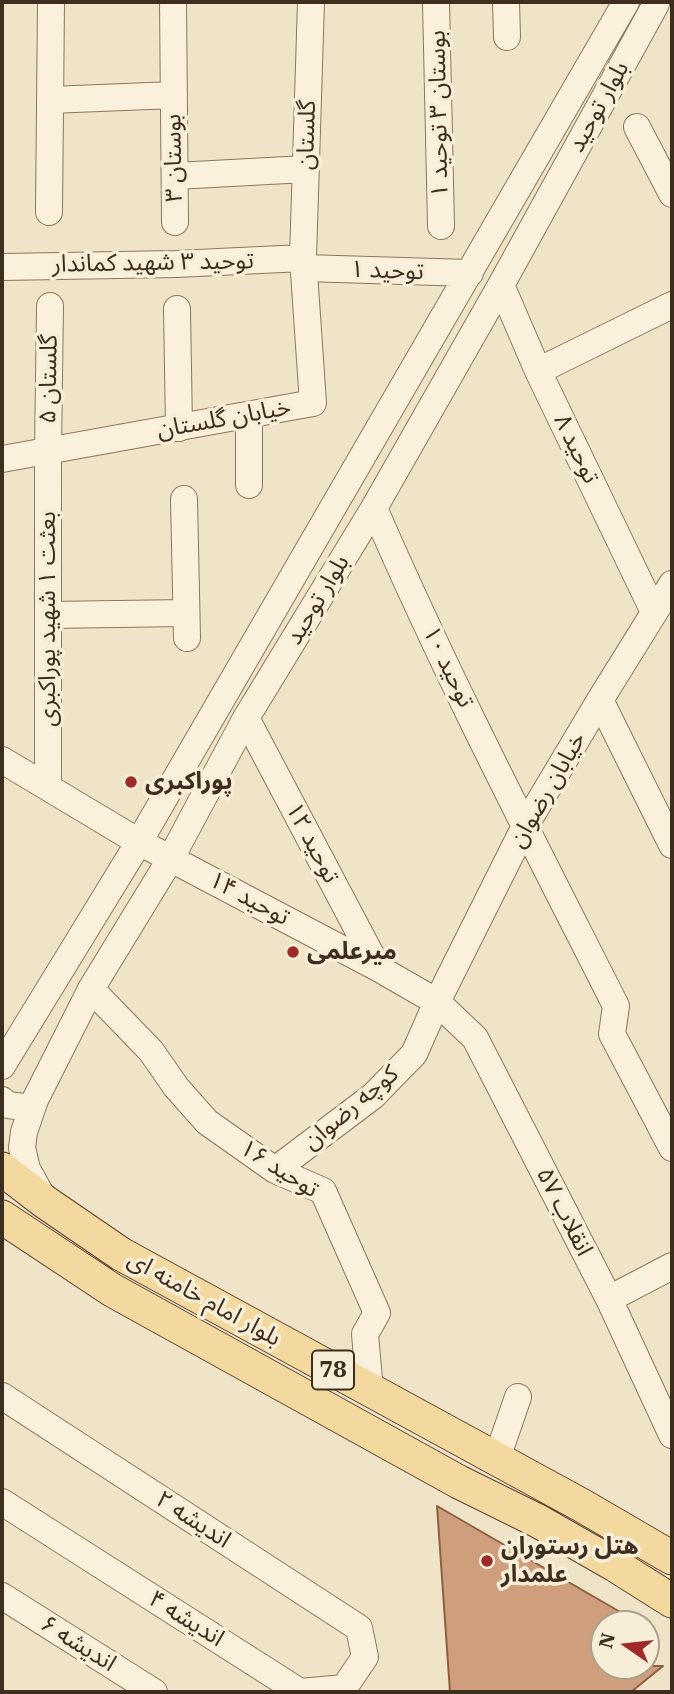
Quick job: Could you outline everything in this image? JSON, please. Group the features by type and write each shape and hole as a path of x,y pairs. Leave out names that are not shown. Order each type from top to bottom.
{"main road":[{"name":"78","path":"2,1154 2,1169"},
{"name":"بلوار امام خامنه ای","path":"2,1169 121,1254 664,1551"},
{"name":"بلوار امام خامنه ای","path":"2,1217 112,1290 459,1482 538,1521 672,1601"},
{"path":"200,1337 221,1333 228,1322 214,1305"},
{"path":"329,1409 319,1387 323,1378 341,1375"}],"street":[{"path":"49,212 51,2"},
{"name":"بوستان ۳","path":"173,2 175,222"},
{"name":"گلستان","path":"304,263 311,2"},
{"name":"بوستان ۳ توحید ۱","path":"436,2 441,226"},
{"path":"506,2 507,37"},
{"name":"بلوار توحید","path":"2,1066 139,842 626,2"},
{"name":"بلوار توحید","path":"45,1202 27,1169 22,1147 32,1108 91,989 170,858 246,718 374,508 657,3"},
{"path":"608,32 626,39 630,50"},
{"path":"50,100 174,95"},
{"path":"638,127 672,194"},
{"path":"175,176 306,169"},
{"name":"توحید ۱","path":"304,263 471,273"},
{"name":"توحید ۳ شهید کماندار","path":"2,267 304,263"},
{"name":"خیابان گلستان","path":"2,459 313,403 304,263"},
{"name":"توحید ۸","path":"501,285 538,371 654,612"},
{"path":"538,371 672,305"},
{"name":"گلستان ۵","path":"48,451 50,306"},
{"path":"177,309 179,428"},
{"path":"249,415 249,485"},
{"name":"بعثت ۱ شهید پوراکبری","path":"48,451 48,786"},
{"path":"48,615 187,626 184,499"},
{"name":"توحید ۱۰","path":"374,508 397,562 525,826 616,1006 612,1034 672,1148"},
{"name":"خیابان رضوان","path":"437,1002 525,826 672,584"},
{"path":"600,700 672,845"},
{"name":"توحید ۱۲","path":"246,718 378,968"},
{"name":"توحید ۱۴","path":"2,760 139,842 437,1002"},
{"name":"توحید ۱۶","path":"91,989 152,1051 176,1087 207,1122 275,1170 323,1191 377,1313 365,1334 370,1391"},
{"name":"کوچه رضوان","path":"275,1170 373,1096 414,1054 437,1002"},
{"name":"انقلاب ۵۷","path":"437,1002 475,1038 609,1299 672,1435"},
{"path":"2,1100 8,1105 32,1108"},
{"path":"609,1299 672,1266"},
{"name":"اندیشه ۲","path":"2,1396 359,1628 365,1657"},
{"path":"496,1461 518,1397"},
{"name":"اندیشه ۴","path":"2,1502 300,1692 344,1688 365,1657"},
{"name":"اندیشه ۶","path":"2,1596 153,1692"}],"building":[{"name":"هتل رستوران علمدار","path":"437,1506 617,1610 590,1610 590,1680 646,1680 631,1692 450,1692"}],"place":[{"name":"پوراکبری","path":"131,782"},
{"name":"میرعلمی","path":"293,952"},
{"name":"هتل رستوران علمدار","path":"487,1561"}]}
